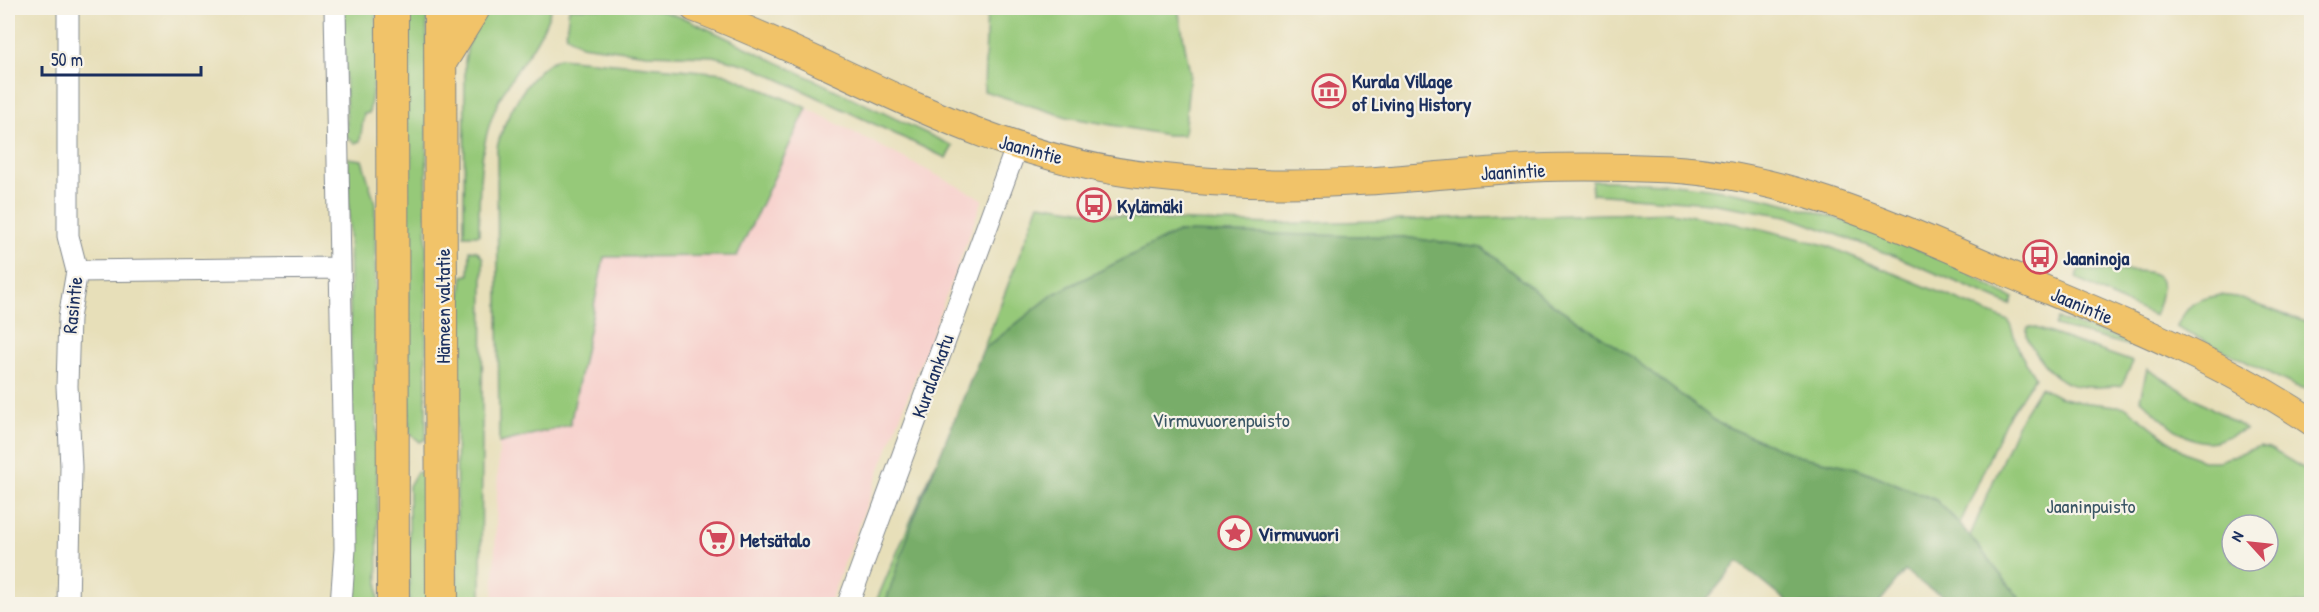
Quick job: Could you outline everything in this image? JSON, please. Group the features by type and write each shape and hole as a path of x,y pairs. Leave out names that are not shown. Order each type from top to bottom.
{"highway":[{"path":"392,8 393,604"},
{"name":"Hämeen valtatie","path":"440,8 442,604"},
{"path":"441,62 474,8"}],"main road":[{"name":"Jaanintie","path":"694,8 962,128 1016,147 1148,176 1286,184 1537,168 1675,170 1752,180 1868,215 2105,315 2254,387 2312,423"}],"street":[{"name":"Rasintie","path":"68,8 68,236 77,271 69,318 67,386 71,467 68,604"},
{"path":"335,8 340,150 339,268 345,481 342,604"},
{"name":"Kuralankatu","path":"848,604 1016,147"},
{"path":"77,271 339,268"}],"shaded area":[{"path":"807,108 983,199 829,604 493,604 499,443 570,425 603,257 737,256"}],"green space":[{"path":"343,8 376,8 377,61 369,113 364,114 360,141 355,143 347,137"},
{"path":"409,8 427,8 426,439 420,442 409,432 405,69"},
{"path":"484,8 551,8 542,31 495,108 482,161 479,235 464,235 465,61 470,34"},
{"path":"569,8 653,8 689,20 953,146 946,158 751,66 713,56 647,54 581,45 566,35"},
{"path":"987,8 1178,8 1190,73 1184,135 1167,135 1067,117 984,91"},
{"path":"559,58 723,73 807,108 737,256 604,257 570,425 499,443 497,147 512,109 528,83 538,72"},
{"path":"348,158 362,160 375,203 378,604 350,604 352,440"},
{"path":"1592,181 1674,184 1753,196 1791,205 1830,216 1946,260 2013,298 2010,305 1900,258 1787,216 1710,203 1592,194"},
{"path":"1039,204 1141,219 1273,224 1672,212 1753,227 1825,245 2009,321 2020,353 2035,377 2005,422 1960,524 1936,500 1857,468 1798,456 1718,423 1622,350 1548,301 1482,248 1403,237 1178,232 1054,294 983,350"},
{"name":"Virmuvuorenpuisto","path":"1178,232 1403,237 1482,248 1548,301 1622,350 1718,423 1798,456 1857,468 1937,501 1964,529 2024,604 1960,604 1928,588 1905,571 1878,604 1790,604 1738,562 1703,604 885,604 914,518 983,350 1054,294"},
{"path":"470,250 477,251 483,258 481,604 457,604 456,333 463,276 469,275"},
{"path":"2079,270 2136,271 2154,274 2162,284 2155,316 2113,298 2076,278"},
{"path":"2220,295 2236,297 2311,324 2311,390 2295,386 2176,327 2192,304"},
{"path":"2058,319 2131,342 2131,346 2055,326"},
{"path":"2028,327 2133,362 2121,386 2093,387 2063,381 2045,365 2036,353 2029,341"},
{"path":"2147,369 2246,429 2215,441 2204,442 2174,429 2140,399"},
{"name":"Jaaninpuisto","path":"2040,387 2059,397 2080,402 2126,407 2183,451 2202,461 2219,461 2260,446 2269,448 2311,473 2311,604 2024,604 1970,536 2018,423"},
{"path":"936,462 885,604 875,604"},
{"path":"417,472 424,474 427,479 428,604 409,604 409,486"}],"place":[{"name":"Kurala Village of Living History","path":"1329,91"},
{"name":"Kylämäki","path":"1094,205"},
{"name":"Jaaninoja","path":"2040,257"},
{"name":"Virmuvuori","path":"1235,533"},
{"name":"Metsätalo","path":"717,539"}]}
